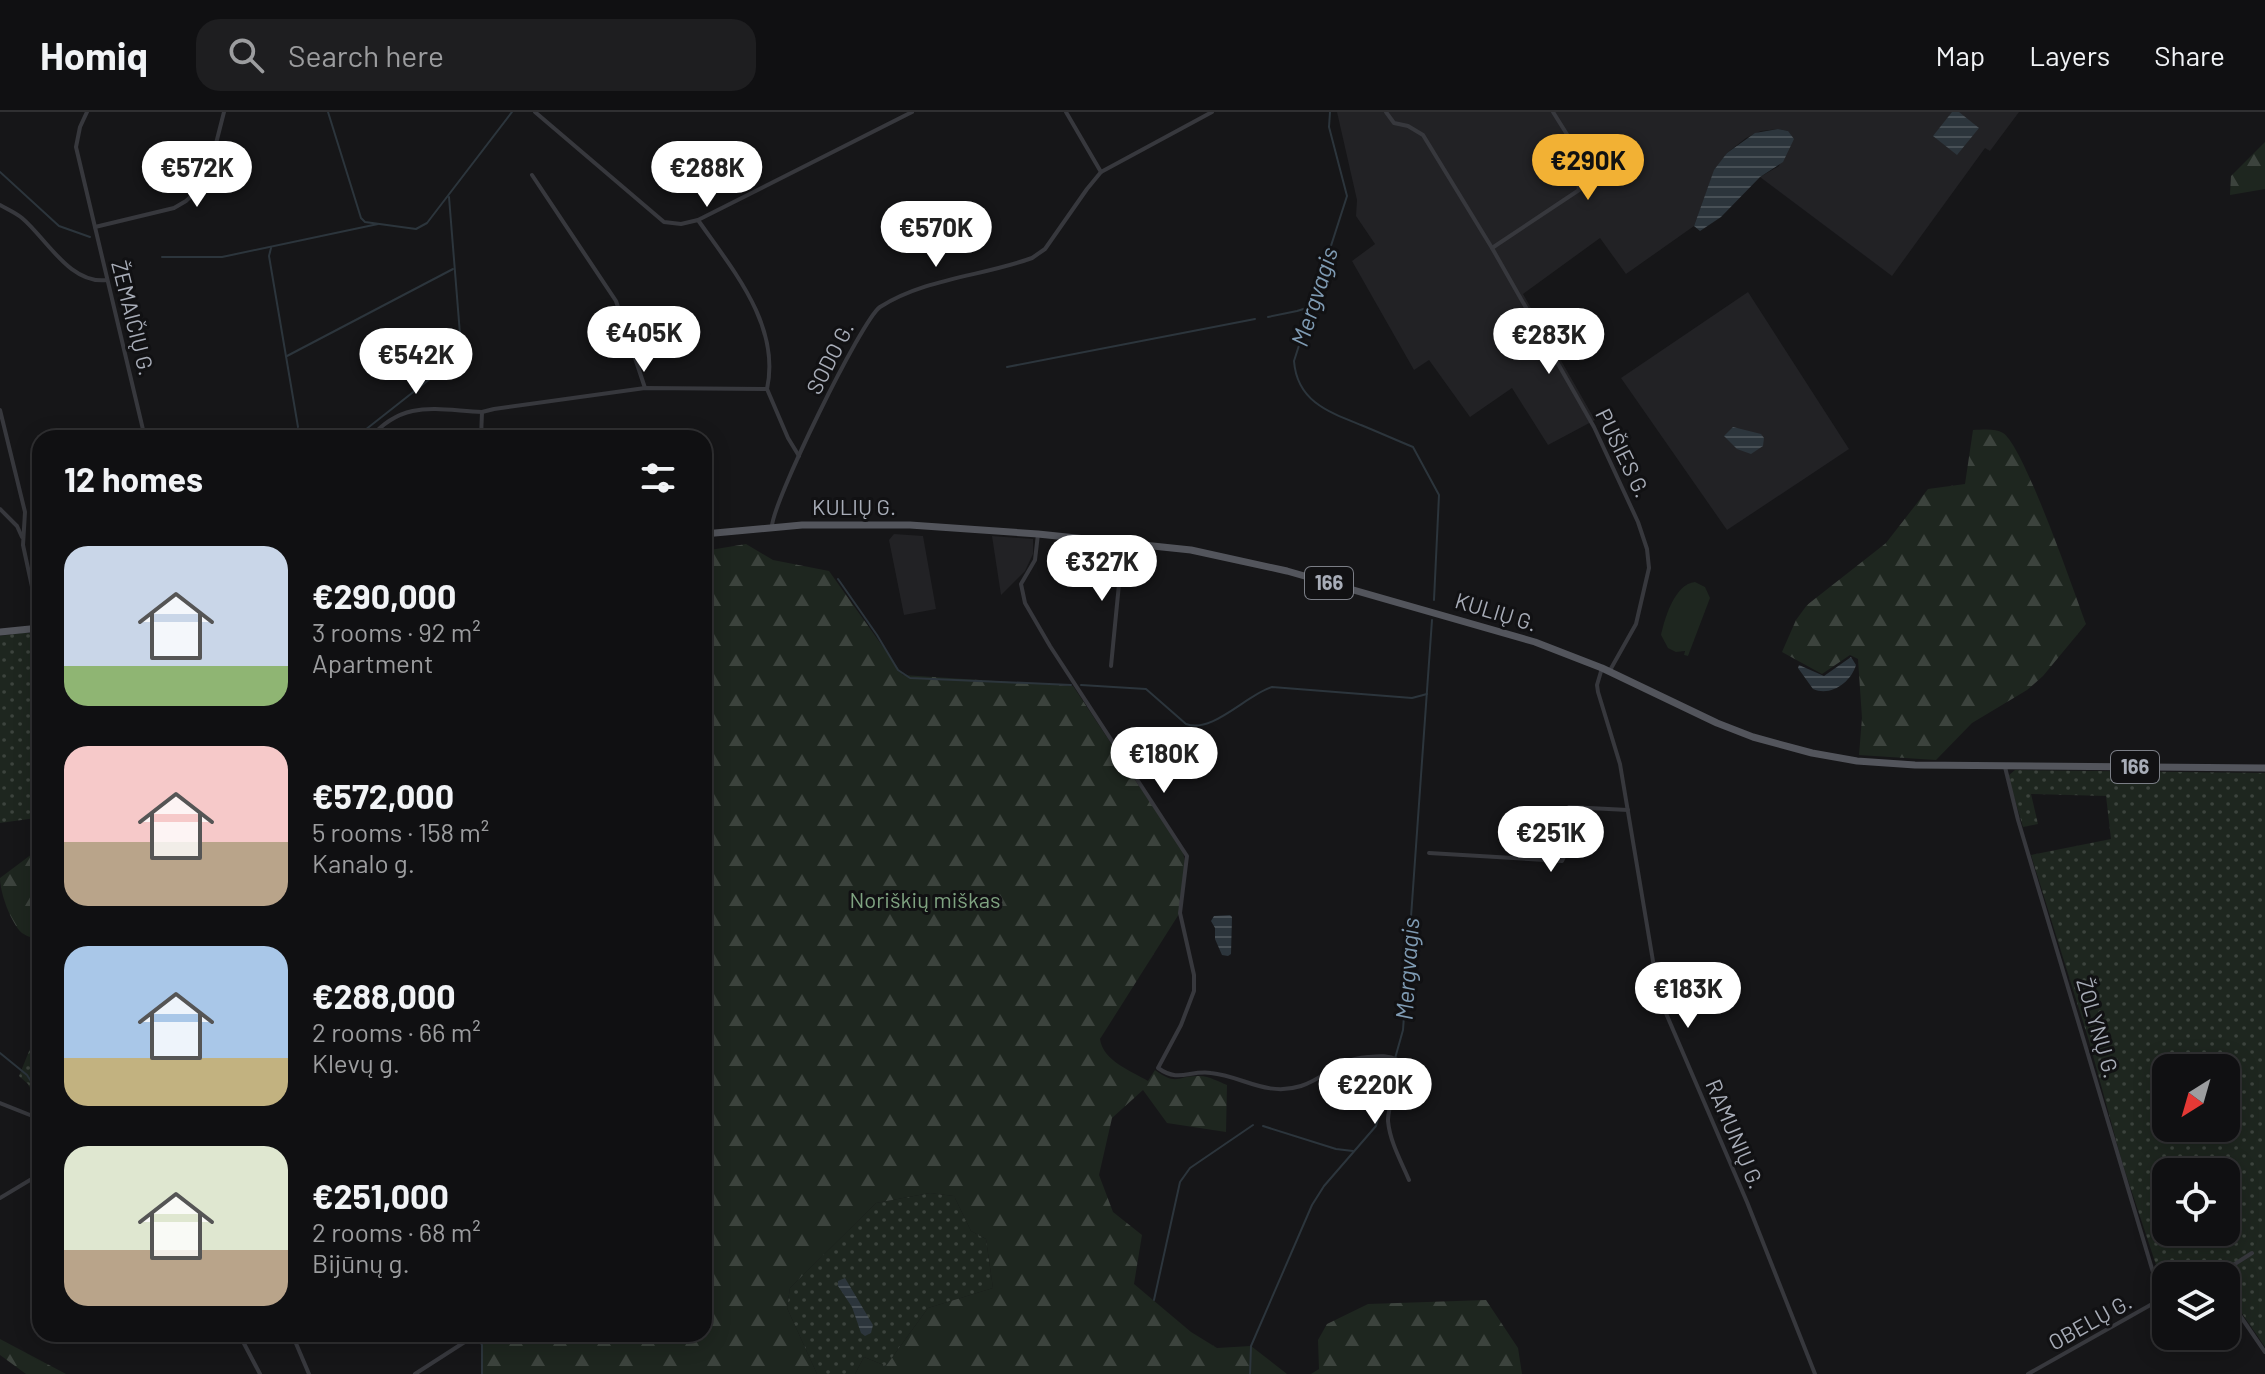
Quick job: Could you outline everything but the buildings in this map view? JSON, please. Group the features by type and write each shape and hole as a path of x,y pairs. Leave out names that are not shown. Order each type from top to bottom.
{"main road":[{"name":"KULIŲ G.","path":"712,533 772,527 910,525 1191,550 1279,569 1524,639 1606,670 1717,723 1753,737 1802,750 1881,763 2265,768"},
{"path":"0,632 32,629"}],"street":[{"name":"ŽEMAIČIŲ G.","path":"87,112 76,147 143,430"},
{"path":"95,227 174,208 186,201 200,188 210,167 224,112"},
{"path":"535,112 664,222 672,225 698,220 912,112"},
{"path":"1066,112 1101,172"},
{"name":"SODO G.","path":"772,527 773,515 799,456 853,346 877,309 930,285 1032,258 1045,249 1101,172 1212,112"},
{"name":"PUŠIES G.","path":"1386,112 1394,123 1408,126 1423,135 1492,248 1599,437 1638,522 1647,549 1649,568 1636,624 1606,670"},
{"path":"1492,248 1579,190 1573,144 1553,112"},
{"path":"532,175 616,301 645,388"},
{"path":"0,205 19,215 77,272 91,279 107,280"},
{"path":"698,220 758,310 771,365 767,389 799,456"},
{"path":"380,430 401,413 428,409 482,412 645,388 767,389"},
{"path":"0,410 27,522 23,539"},
{"path":"481,430 482,412"},
{"path":"0,509 17,526 23,539 32,585"},
{"path":"1038,534 1035,560 1021,584 1025,603 1187,856 1180,913 1194,975 1194,991 1181,1025 1158,1068 1173,1076 1215,1073 1248,1085 1288,1089 1311,1082 1350,1059 1389,1056 1398,1060 1400,1071 1388,1118 1398,1158 1409,1180"},
{"path":"1111,666 1123,543"},
{"name":"RAMUNIŲ G.","path":"1606,670 1597,685 1598,692 1613,735 1659,997 1815,1374"},
{"name":"ŽOLYNŲ G.","path":"2005,766 2018,820 2153,1262"},
{"path":"1429,853 1562,861 1565,855 1564,822 1569,807 1628,810"},
{"path":"0,1103 32,1116"},
{"path":"0,1198 32,1179"},
{"path":"2238,1262 2252,1253"},
{"name":"OBELŲ G.","path":"2028,1374 2152,1305"},
{"path":"2240,1315 2265,1352"},
{"path":"243,1342 260,1374"},
{"path":"295,1342 309,1374"},
{"path":"415,1374 465,1342"}],"shaded area":[{"path":"1337,112 2019,112 1990,151 1985,148 1892,276 1760,177 1779,166 1788,131 1778,129 1761,131 1746,138 1727,153 1712,177 1694,226 1626,274 1600,238 1523,294 1595,420 1548,445 1512,388 1470,417 1429,360 1414,370 1352,261 1375,244 1356,216 1357,200"},
{"path":"1952,112 1959,112 1979,128 1957,155 1933,136"},
{"path":"1778,129 1788,131 1794,139 1783,162 1760,177 1721,217 1700,231 1694,226 1714,170 1727,153 1755,133"},
{"path":"1748,292 1849,449 1727,530 1621,378"},
{"path":"1733,427 1761,434 1763,446 1751,454 1737,449 1724,436"},
{"path":"894,534 923,536 936,609 904,615 889,540"},
{"path":"992,536 1033,539 1033,554 1025,571 1001,595"},
{"path":"1851,657 1856,665 1850,677 1827,691 1813,689 1798,668 1799,665 1824,676"},
{"path":"1214,916 1232,917 1231,954 1228,956 1222,955 1215,939 1211,921"},
{"path":"845,1278 873,1325 871,1333 865,1336 838,1286 838,1281"}],"green space":[{"path":"2265,142 2265,189 2230,195 2231,176"},
{"path":"1973,430 2000,431 2012,444 2035,491 2086,624 2043,676 2027,690 1972,723 1936,760 1859,755 1862,718 1858,659 1850,655 1822,674 1782,652 1796,620 1807,605 1886,543 1928,489 1965,484"},
{"name":"Noriškių miškas","path":"746,544 773,560 829,571 903,675 1073,686 1183,852 1186,867 1179,914 1100,1039 1102,1047 1112,1059 1148,1081 1155,1070 1168,1078 1203,1076 1227,1085 1226,1132 1167,1123 1143,1090 1112,1118 1099,1175 1113,1212 1142,1235 1134,1284 1191,1332 1217,1348 1251,1346 1287,1374 855,1374 864,1357 886,1366 928,1308 993,1288 986,1239 971,1231 954,1196 930,1193 876,1203 790,1288 787,1308 817,1374 483,1374 481,1342 712,1342 712,550"},
{"path":"1695,582 1705,587 1710,598 1688,656 1684,655 1685,651 1676,652 1668,648 1661,635 1668,611 1677,595 1688,584"},
{"path":"32,633 32,819 0,823 0,636"},
{"path":"2015,770 2265,773 2265,1347 2240,1310 2240,1262 2155,1262 2122,1162 2089,1041 2031,855 2111,839 2106,796 2031,794 2038,824 2023,827 2008,776"},
{"path":"32,854 32,937 24,934 14,922 4,899 0,878"},
{"path":"32,1044 32,1092 19,1076"},
{"path":"930,1193 954,1196 971,1231 986,1239 993,1288 928,1308 886,1366 864,1357 855,1374 817,1374 787,1308 790,1288 876,1203"},
{"path":"1486,1300 1518,1348 1522,1374 1311,1374 1319,1369 1318,1340 1327,1324 1368,1304"},
{"path":"0,1339 66,1374 26,1374 0,1355"}],"waterway":[{"path":"328,112 361,218 365,222 416,229 427,223 512,112"},
{"name":"Mergvagis","path":"1330,112 1329,127 1347,196 1294,361 1296,375 1308,395 1326,410 1413,447 1439,495 1434,600"},
{"path":"0,172 59,226 90,237"},
{"path":"365,430 445,367 456,353 460,334 449,197"},
{"path":"162,257 222,257 378,224"},
{"path":"271,248 269,256 298,427"},
{"path":"287,356 453,269"},
{"path":"1268,317 1313,306"},
{"path":"1007,367 1255,319"},
{"path":"838,579 898,670 910,678 1071,685"},
{"name":"Mergvagis","path":"1250,1374 1251,1346 1312,1205 1324,1186 1376,1126 1403,1030 1432,620"},
{"path":"1081,685 1146,689 1186,724 1196,726 1218,719 1272,687 1412,698 1427,694"},
{"path":"0,1053 32,1083"},
{"path":"1154,1300 1180,1182 1190,1168 1253,1125"},
{"path":"1263,1126 1336,1149 1353,1151"},
{"path":"480,1342 482,1374"}]}
